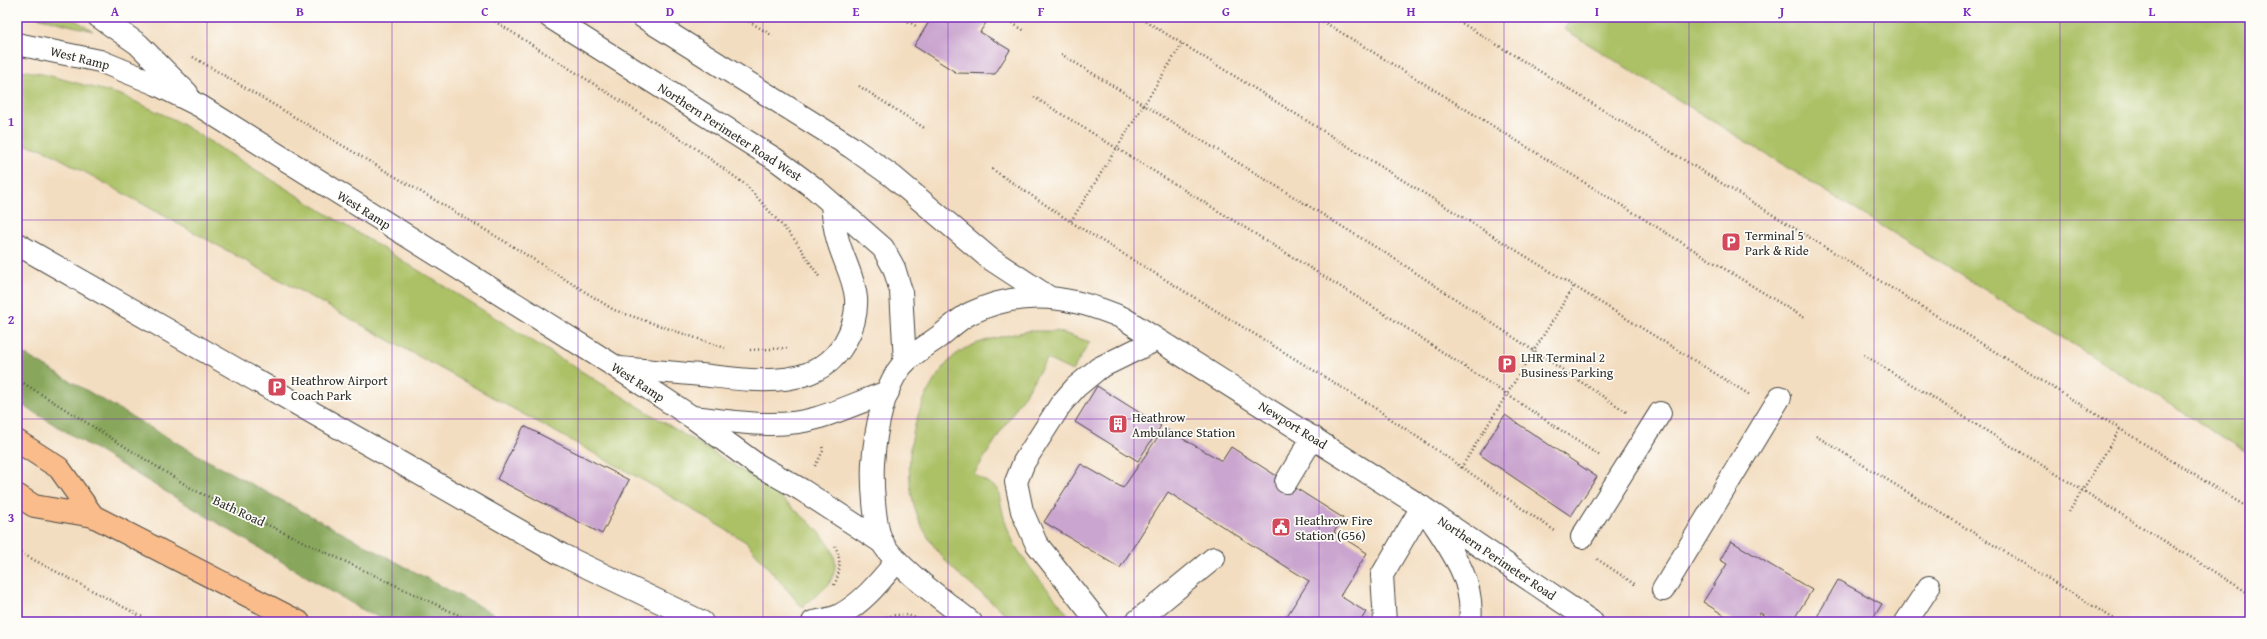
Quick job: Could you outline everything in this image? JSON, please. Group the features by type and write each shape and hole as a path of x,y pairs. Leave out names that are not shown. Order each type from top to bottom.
{"highway":[{"path":"17,441 59,468 93,516"},
{"path":"23,502 93,516 299,622"}],"street":[{"path":"99,17 138,44 200,106"},
{"name":"Northern Perimeter Road West","path":"550,17 775,159 813,187 883,248 894,268 901,291 905,362"},
{"path":"643,17 851,147 892,176 989,258 1047,296"},
{"name":"West Ramp","path":"17,44 100,61 156,84 200,106 616,367 692,418 756,464 802,490 882,542"},
{"path":"616,367 757,380 786,379 805,374 831,361 842,348 850,334 855,316 856,298 847,262 837,238 832,204"},
{"path":"17,244 562,555 702,622"},
{"path":"971,622 897,561 882,542 876,516 872,475 879,419 888,392 905,362 971,313 1012,300 1047,296"},
{"name":"Newport Road","path":"1047,296 1097,307 1123,318 1422,507 1464,572 1475,618"},
{"path":"1098,622 1036,543 1022,511 1016,482 1024,462 1061,404 1076,387 1099,368 1156,340"},
{"name":"West Ramp","path":"692,418 769,424 796,422 816,418 888,392"},
{"path":"1663,590 1780,397"},
{"path":"1582,537 1660,413"},
{"path":"1286,482 1313,437"},
{"path":"1385,622 1382,575 1422,507"},
{"name":"Northern Perimeter Road","path":"1422,507 1592,622"},
{"path":"1136,622 1214,558"},
{"path":"813,622 839,615 857,603 868,595 897,561"},
{"path":"1906,622 1929,586"}],"path":[{"path":"488,17 695,148 746,185 795,240 822,283"},
{"path":"742,17 773,36"},
{"path":"901,17 916,26"},
{"path":"1002,17 1025,31"},
{"path":"1139,17 1757,399"},
{"path":"1316,17 1806,319"},
{"path":"1452,17 2250,510"},
{"path":"1071,222 1182,44"},
{"path":"1061,54 1395,259 1629,413"},
{"path":"190,55 502,240 614,310 726,348"},
{"path":"859,86 926,129"},
{"path":"1034,98 1391,318 1507,396 1602,457"},
{"path":"992,169 1071,222 1372,406 1560,534"},
{"path":"1461,468 1535,352 1574,286"},
{"path":"748,350 791,348"},
{"path":"1864,355 2250,594"},
{"name":"Bath Road","path":"17,379 194,490 473,622"},
{"path":"2069,512 2120,429"},
{"path":"1816,436 2118,622"},
{"path":"812,472 823,451 822,442"},
{"path":"829,590 837,579 839,568 839,556 834,545"},
{"path":"17,551 152,622"},
{"path":"1592,556 1638,587"},
{"path":"880,619 897,614 908,615 922,622"}],"green space":[{"path":"37,17 70,17 93,31"},
{"path":"1572,17 2250,17 2250,454 1564,29"},
{"path":"17,69 47,75 121,95 175,120 772,489 827,541 833,554 835,566 829,584 802,607 746,542 648,483 43,149 17,143"},
{"path":"1028,331 1057,331 1090,342 1072,371 1047,359 974,474 998,489 1006,525 1017,549 1073,622 1019,622 1004,612 966,581 938,552 930,541 918,518 910,486 909,467 915,427 929,389 939,373 952,358 968,347 988,340"},
{"path":"17,350 203,458 508,622 388,622 357,607 17,402"}],"building":[{"path":"932,17 989,18 980,32 1010,50 995,74 957,73 914,46"},
{"name":"Heathrow Ambulance Station","path":"1097,386 1161,426 1138,461 1075,422"},
{"path":"1505,415 1597,477 1571,516 1479,454"},
{"path":"524,426 629,480 602,534 497,479"},
{"name":"Heathrow Fire Station (G56)","path":"1164,428 1222,461 1231,447 1343,518 1334,532 1367,553 1340,596 1366,612 1360,622 1283,622 1309,581 1168,492 1120,568 1044,522 1081,464 1123,488"},
{"path":"1731,541 1812,590 1792,622 1774,622 1760,613 1754,622 1735,622 1703,602 1727,564 1720,560"},
{"path":"1838,580 1882,604 1871,622 1814,622"}],"place":[{"name":"Terminal 5 Park & Ride","path":"1731,242"},
{"name":"LHR Terminal 2 Business Parking","path":"1507,364"},
{"name":"Heathrow Airport Coach Park","path":"277,387"},
{"name":"Heathrow Ambulance Station","path":"1118,424"},
{"name":"Heathrow Fire Station (G56)","path":"1281,527"}]}
